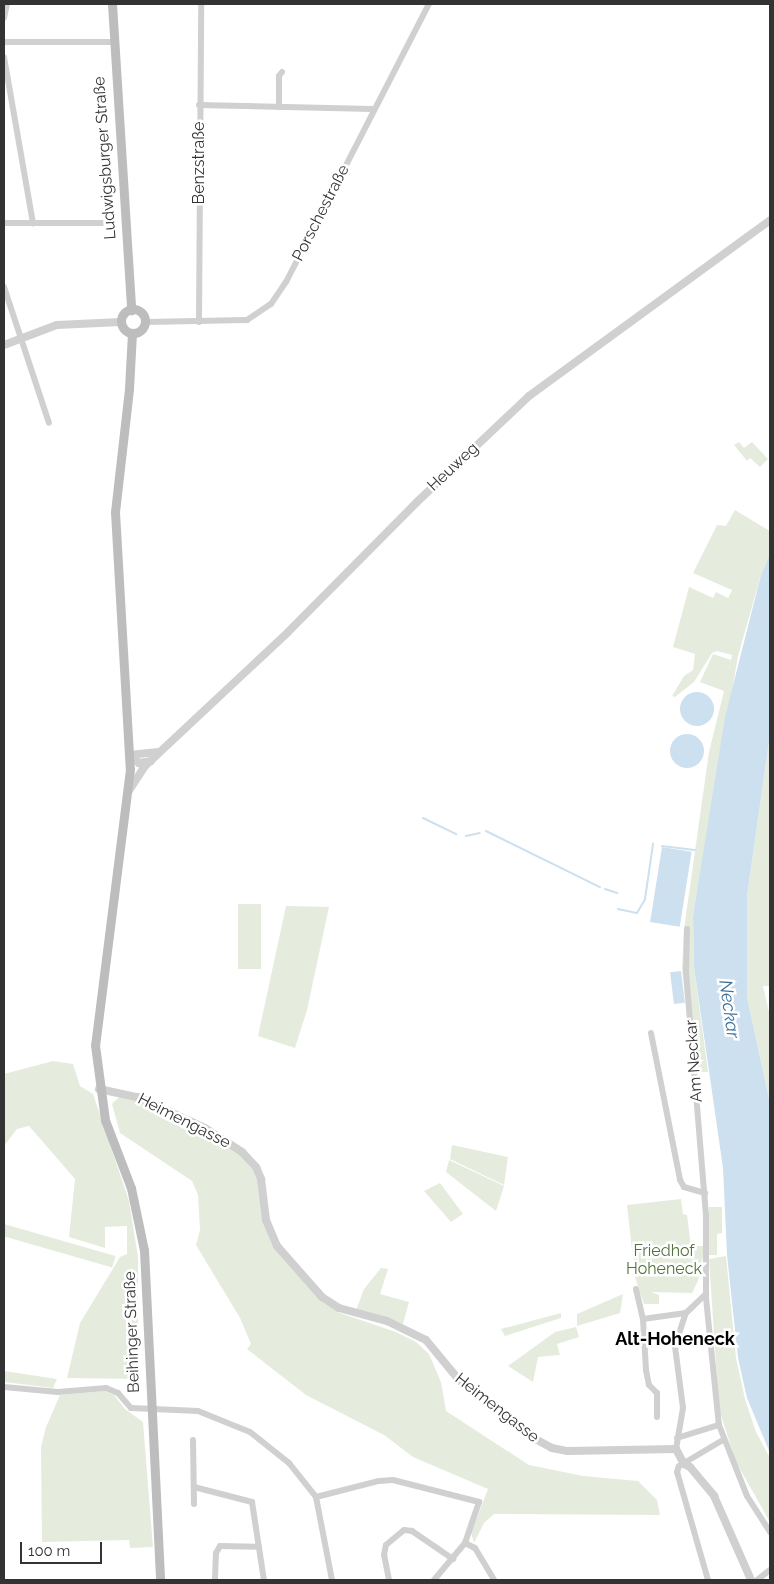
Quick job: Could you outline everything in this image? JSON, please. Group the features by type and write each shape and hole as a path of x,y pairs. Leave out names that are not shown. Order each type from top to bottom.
{"main road":[{"name":"Ludwigsburger Straße","path":"112,4 131,310"},
{"path":"131,310 142,313 145,322 141,330 132,333 126,330 121,322 125,313 131,310"},
{"name":"Beihinger Straße","path":"132,333 129,389 115,495 117,580 129,755 128,792 95,1027 99,1088 105,1120 131,1188 140,1221 144,1250 149,1410 160,1580"}],"street":[{"path":"4,18 8,4"},
{"name":"Benzstraße","path":"199,322 201,4"},
{"name":"Porschestraße","path":"145,322 247,320 271,304 286,282 372,109 429,4"},
{"path":"4,42 113,42"},
{"path":"4,57 33,224"},
{"path":"279,107 279,76 282,72"},
{"path":"199,105 372,109"},
{"name":"Heuweg","path":"128,792 138,774 151,761 530,396 770,220"},
{"path":"4,223 104,223"},
{"path":"4,287 23,337 49,423"},
{"path":"4,345 57,325 121,322"},
{"path":"129,755 153,755 165,748"},
{"path":"129,755 139,762 151,761"},
{"name":"Am Neckar","path":"687,929 686,972 705,1193 706,1294 718,1425 747,1496 770,1532"},
{"name":"Am Neckar","path":"651,1032 680,1180 684,1187 705,1193"},
{"name":"Heimengasse","path":"99,1088 138,1097 211,1131 242,1152 256,1167 261,1179 266,1220 277,1246 322,1297 339,1308 387,1321 426,1340 459,1380 530,1436 552,1448 568,1451 676,1449"},
{"path":"636,1290 643,1319 642,1337 649,1385 657,1393 657,1417"},
{"path":"706,1294 686,1313 675,1346 683,1408 676,1449 684,1464 690,1467 714,1496 751,1580"},
{"path":"643,1319 686,1313"},
{"path":"642,1337 678,1338"},
{"path":"4,1387 58,1392 106,1388 118,1393 131,1408 198,1411 250,1432 289,1463 316,1496 332,1580"},
{"path":"677,1438 718,1425"},
{"path":"193,1440 194,1504"},
{"path":"708,1580 677,1478 678,1467 723,1440"},
{"path":"316,1496 379,1480 393,1480 479,1502 465,1543 434,1580"},
{"path":"194,1487 252,1502 264,1580"},
{"path":"389,1580 384,1555 386,1545 404,1530 412,1531 453,1559"},
{"path":"465,1543 475,1548 494,1580"},
{"path":"215,1580 216,1554 220,1546 259,1547"},
{"path":"756,1580 770,1570"}],"green space":[{"path":"739,442 744,448 752,442 768,459 760,467 750,458 747,461 734,445"},
{"path":"735,510 770,531 770,554 761,575 738,656 693,916 694,967 708,1072 698,1072 696,1051 691,1051 682,969 684,929 709,752 724,691 700,682 713,654 731,660 732,655 717,651 712,653 694,682 675,697 672,696 684,676 693,670 695,654 673,647 689,587 713,598 716,592 728,598 732,590 693,573 717,525 726,526"},
{"path":"770,735 770,986 763,986 770,1016 770,1103 747,997 747,896"},
{"path":"238,904 261,904 261,969 238,969"},
{"path":"286,906 329,907 307,1010 295,1048 258,1036"},
{"path":"53,1061 73,1064 80,1086 93,1094 129,1201 138,1257 138,1379 67,1378 80,1323 120,1257 127,1254 127,1226 105,1227 105,1248 69,1237 75,1179 29,1126 17,1129 4,1146 4,1074"},
{"path":"120,1096 131,1098 226,1143 249,1162 260,1182 261,1213 276,1246 294,1270 322,1301 340,1313 396,1332 416,1342 429,1354 441,1382 446,1411 529,1465 583,1476 638,1481 657,1500 660,1515 494,1514 484,1523 474,1543 471,1533 488,1489 413,1457 384,1435 306,1395 247,1349 251,1344 240,1318 196,1245 200,1230 198,1195 192,1181 120,1133 112,1104"},
{"path":"452,1145 508,1157 504,1185 450,1159"},
{"path":"449,1160 504,1186 496,1211 446,1172"},
{"path":"440,1183 463,1214 451,1222 424,1191"},
{"name":"Friedhof Hoheneck","path":"681,1199 683,1214 687,1215 691,1246 705,1246 698,1281 692,1293 651,1292 659,1295 659,1304 644,1304 635,1277 627,1205"},
{"path":"709,1207 722,1207 722,1233 717,1234 717,1255 709,1255"},
{"path":"4,1224 116,1256 112,1268 4,1236"},
{"path":"726,1256 736,1358 745,1399 756,1432 770,1458 770,1522 736,1462 719,1409 709,1259"},
{"path":"381,1268 388,1269 380,1294 409,1302 403,1324 356,1310 364,1289"},
{"path":"623,1294 620,1313 577,1326 577,1314"},
{"path":"561,1313 561,1318 505,1336 501,1329"},
{"path":"576,1327 579,1337 557,1344 560,1355 538,1357 533,1382 508,1366 555,1332"},
{"path":"4,1371 57,1379 53,1388 4,1382"},
{"path":"105,1391 114,1395 125,1409 143,1422 153,1547 130,1548 129,1540 42,1542 41,1447 46,1427 60,1395"}],"water":[{"name":"Neckar","path":"770,554 770,735 747,896 747,997 770,1103 770,1453 747,1398 738,1358 727,1255 723,1168 694,967 693,916 725,717 761,575"},
{"path":"697,692 704,693 709,697 713,702 713,716 709,721 704,725 697,726 690,725 685,721 681,716 680,709 681,702 685,697 690,693"},
{"path":"687,734 699,739 704,751 699,763 687,768 675,763 670,751 675,739"},
{"path":"662,847 692,852 680,927 650,922"},
{"path":"681,971 685,1003 674,1004 670,972"}],"waterway":[{"path":"423,818 456,834"},
{"path":"486,831 600,887"},
{"path":"466,836 480,833"},
{"path":"618,909 637,913 645,899 653,844"},
{"path":"662,846 695,850"},
{"path":"605,889 617,893"}],"district":[{"name":"Alt-Hoheneck","path":"675,1339"}]}
